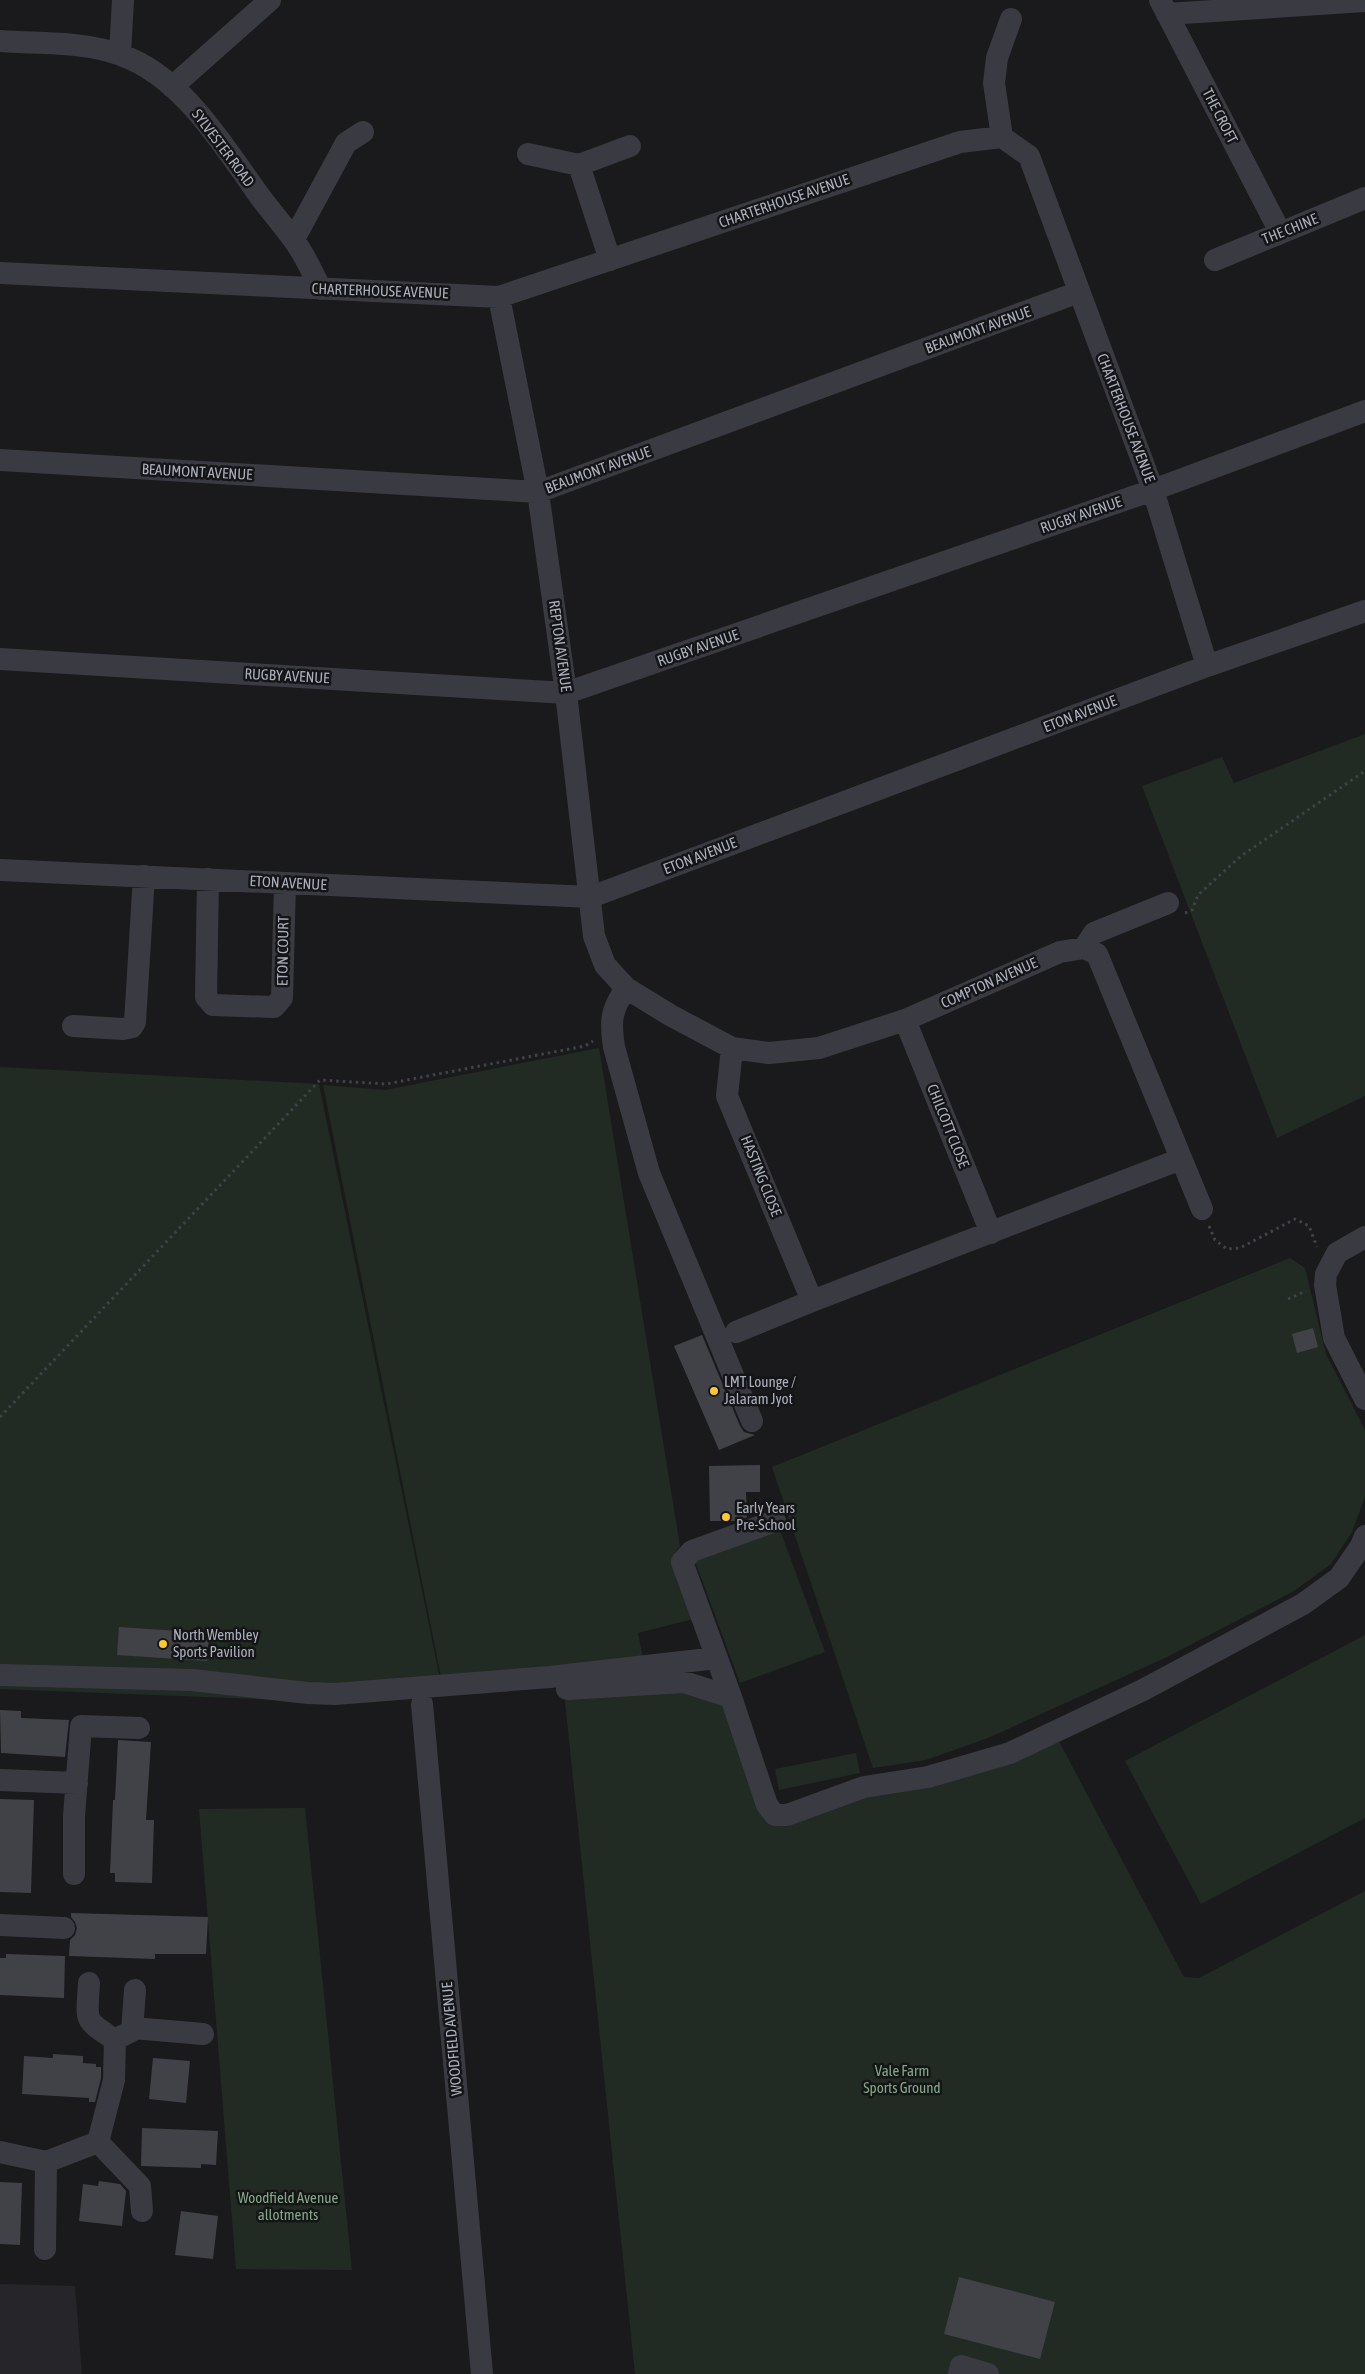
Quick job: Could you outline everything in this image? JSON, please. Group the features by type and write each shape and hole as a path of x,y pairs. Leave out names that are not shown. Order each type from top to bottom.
{"street":[{"path":"120,54 123,0"},
{"path":"172,87 270,0"},
{"path":"1164,7 1365,1"},
{"name":"THE CROFT","path":"1164,7 1280,232"},
{"path":"1002,137 994,83 997,58 1012,19"},
{"name":"SYLVESTER ROAD","path":"0,41 85,47 120,54 135,61 172,87 205,120 277,220 294,239 321,289"},
{"path":"294,239 346,143 363,132"},
{"name":"CHARTERHOUSE AVENUE","path":"0,273 499,297 960,142 1002,137 1029,156 1153,490 1206,666"},
{"path":"528,154 578,165 630,146"},
{"path":"578,165 610,260"},
{"name":"THE CHINE","path":"1215,260 1365,198"},
{"name":"BEAUMONT AVENUE","path":"0,460 538,492 1079,292"},
{"name":"REPTON AVENUE","path":"499,297 538,492 566,693 594,936 605,965 626,988"},
{"name":"RUGBY AVENUE","path":"0,659 566,693 1153,490 1365,411"},
{"name":"ETON AVENUE","path":"0,870 591,897 1206,666 1365,611"},
{"path":"72,1026 123,1029 132,1027 135,1022 144,876"},
{"name":"ETON COURT","path":"208,879 206,997 213,1005 274,1007 282,998 285,883"},
{"path":"1168,903 1094,933 1084,948 1097,954 1202,1209"},
{"name":"COMPTON AVENUE","path":"626,988 670,1015 732,1048 769,1053 819,1048 905,1020 1060,952 1084,948"},
{"path":"626,988 615,1008 609,1045 648,1173 752,1421"},
{"name":"CHILCOTT CLOSE","path":"905,1020 991,1233"},
{"name":"HASTING CLOSE","path":"732,1048 728,1096 812,1301"},
{"path":"736,1332 850,1286 1181,1159"},
{"path":"1365,1238 1337,1253 1326,1274 1334,1338 1365,1399"},
{"path":"775,1521 692,1551 682,1562 731,1697 767,1805 775,1815 787,1815 864,1787 928,1777 1010,1752 1143,1690 1303,1604 1339,1578 1362,1546 1365,1536"},
{"path":"0,1674 192,1680 308,1693 335,1694 550,1677 717,1658"},
{"path":"550,1677 568,1689 684,1682 731,1697"},
{"name":"WOODFIELD AVENUE","path":"422,1704 482,2374"},
{"path":"74,1874 74,1816 81,1726 139,1728"},
{"path":"0,1780 77,1784"},
{"path":"0,1926 64,1928"},
{"path":"89,1983 88,2016 91,2023 124,2034 203,2034"},
{"path":"98,2142 135,1990"},
{"path":"0,2152 46,2162 98,2142"},
{"path":"98,2142 140,2186 142,2211"},
{"path":"44,2249 46,2162"},
{"path":"959,2374 961,2366 988,2374"}],"path":[{"path":"1190,911 1198,895 1241,856 1365,771"},
{"path":"0,1417 320,1080 386,1084 585,1046 609,1045"},
{"path":"1202,1209 1215,1240 1227,1249 1240,1248 1295,1219 1309,1226 1326,1274"}],"shaded area":[{"path":"0,2284 75,2286 82,2374 0,2374"}],"green space":[{"path":"1365,734 1365,1096 1277,1138 1142,786 1222,757 1234,783"},
{"path":"599,1048 680,1546 672,1558 693,1619 638,1633 643,1658 441,1677 323,1085 385,1090"},
{"name":"Vale Farm Sports Ground","path":"0,1067 319,1084 440,1679 642,1660 735,1698 778,1808 1053,1730 1184,1977 1199,1978 1365,1891 1365,2374 635,2374 563,1682 329,1702 0,1689"},
{"path":"1290,1258 1305,1268 1326,1354 1365,1430 1365,1497 1352,1532 1331,1564 1294,1591 1165,1658 988,1738 926,1760 873,1768 772,1467"},
{"path":"780,1530 825,1652 740,1683 695,1561"},
{"path":"1365,1635 1365,1818 1201,1904 1125,1761"},
{"path":"856,1753 860,1773 779,1790 775,1769"},
{"name":"Woodfield Avenue allotments","path":"305,1808 352,2270 236,2269 199,1809"}],"building":[{"path":"1313,1328 1318,1347 1297,1353 1292,1334"},
{"name":"LMT Lounge / Jalaram Jyot","path":"702,1335 740,1426 744,1432 755,1435 719,1450 674,1346"},
{"path":"760,1465 760,1492 746,1492 747,1517 737,1521 710,1521 709,1466"},
{"name":"North Wembley Sports Pavilion","path":"119,1627 209,1633 207,1661 117,1655"},
{"path":"0,1710 21,1711 21,1718 69,1720 65,1757 1,1753"},
{"path":"118,1740 151,1742 146,1820 154,1820 152,1883 115,1882 115,1873 110,1873"},
{"path":"0,1799 34,1800 31,1893 0,1892"},
{"path":"71,1913 208,1917 206,1954 155,1954 155,1959 69,1956 70,1940 75,1935 77,1928"},
{"path":"6,1954 65,1956 64,1998 0,1995 0,1958 6,1958"},
{"path":"53,2054 83,2056 83,2063 96,2064 96,2067 101,2067 101,2078 95,2102 89,2102 89,2098 22,2094 24,2056 53,2058"},
{"path":"153,2058 190,2061 186,2103 149,2099"},
{"path":"142,2128 218,2131 216,2165 201,2164 201,2168 141,2166"},
{"path":"99,2181 120,2184 126,2191 122,2226 79,2221 83,2184 98,2186"},
{"path":"0,2182 22,2183 20,2245 0,2244"},
{"path":"181,2211 218,2216 213,2259 175,2255"},
{"path":"959,2277 1055,2302 1040,2359 944,2334"}],"place":[{"name":"LMT Lounge / Jalaram Jyot","path":"714,1391"},
{"name":"Early Years Pre-School","path":"726,1517"},
{"name":"North Wembley Sports Pavilion","path":"163,1644"}]}
